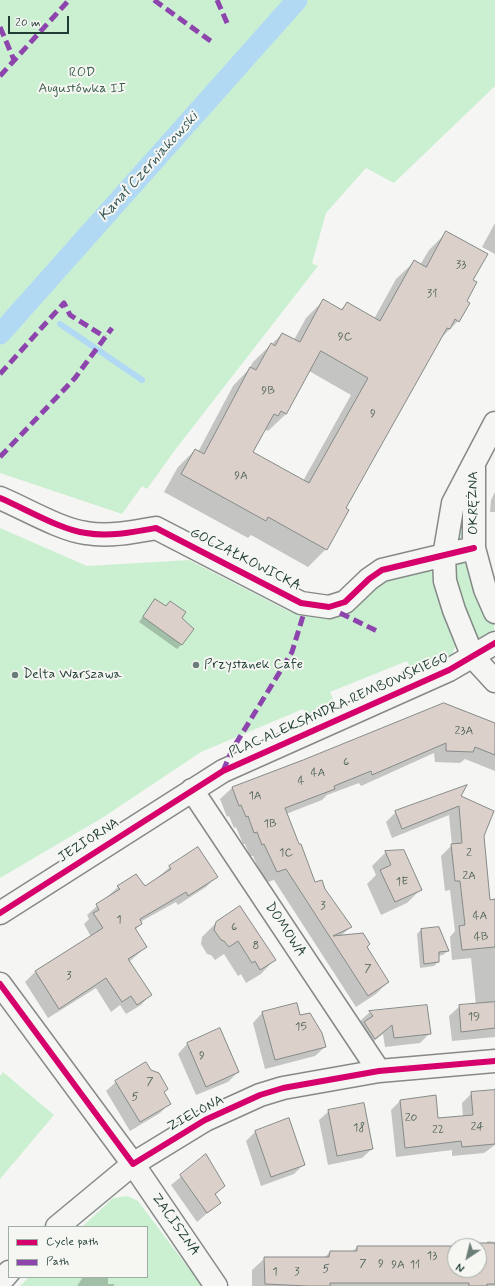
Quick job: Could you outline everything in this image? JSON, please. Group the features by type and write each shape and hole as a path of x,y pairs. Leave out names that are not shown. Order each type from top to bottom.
{"street":[{"name":"OKRĘŻNA","path":"495,424 452,503 444,556 445,581 454,610 473,656 495,681"},
{"name":"OKRĘŻNA","path":"474,463 474,548 486,589 495,612"},
{"name":"GOCZAŁKOWICKA","path":"0,498 65,527 85,534 133,533 156,528 301,603 329,607 345,602 369,579 382,570 474,548"},
{"name":"PLAC ALEKSANDRA REMBOWSKIEGO","path":"192,790 243,761 449,670 495,643"},
{"name":"JEZIORNA","path":"0,913 192,790"},
{"name":"DOMOWA","path":"192,790 379,1070"},
{"path":"0,984 133,1164"},
{"name":"ZIELONA","path":"58,1226 133,1164 205,1120 260,1095 283,1088 379,1070 495,1061"},
{"name":"ZACISZNA","path":"133,1164 216,1286"},
{"path":"0,1282 8,1273"}],"green space":[{"name":"ROD Augustówka II","path":"0,0 495,0 495,86 394,183 366,168 326,213 312,263 318,266 175,450 147,489 142,486 122,514 0,473"},
{"path":"460,508 464,509 462,519 465,542 458,545 456,531"},
{"path":"0,528 87,566 189,560 290,612 305,613 388,577 429,570 435,575 456,640 455,647 449,658 420,676 412,673 407,661 330,692 337,708 309,721 303,709 201,752 102,818 0,878"},
{"path":"460,562 468,564 483,605 494,624 494,630 487,637 478,640 474,636 459,598 454,569"},
{"path":"3,1072 54,1115 0,1179 0,1076"},
{"path":"128,1196 138,1201 202,1286 20,1286 28,1278 148,1278 148,1226 83,1226 113,1198"}],"building":[{"path":"446,231 488,254 473,280 477,282 467,301 470,303 459,322 455,319 450,329 447,328 346,508 349,510 327,550 268,517 266,521 181,474 195,449 204,454 250,367 256,370 271,343 275,346 282,333 300,342 323,299 342,310 347,302 380,321 414,260 426,267","holes":["321,351 368,378 309,483 253,452 274,414 278,416 281,411 286,414"]},
{"path":"155,599 166,606 170,601 186,612 182,618 194,629 182,645 143,617"},
{"path":"444,703 495,723 495,755 475,747 473,752 446,751 446,743 372,775 371,771 334,786 335,789 285,808 299,844 301,844 315,882 322,880 325,889 352,927 333,936 363,933 370,944 367,947 389,982 368,996 286,869 277,872 264,844 262,845 257,832 254,833 248,816 246,817 241,805 239,806 232,787"},
{"path":"467,785 461,796 494,811 484,836 490,900 495,899 495,947 462,950 459,926 465,925 460,881 455,881 451,844 462,843 459,806 402,829 395,811"},
{"path":"198,847 218,877 188,896 186,892 140,919 142,924 135,928 147,947 128,959 152,995 137,1005 131,996 122,1002 106,978 59,1009 35,971 103,928 93,913 99,910 96,904 120,889 117,886 136,874 145,886 171,869 169,866"},
{"path":"404,850 422,890 395,902 380,870 391,865 385,851"},
{"path":"240,906 276,960 260,970 255,961 252,963 238,941 229,947 224,941 221,940 214,930 216,922"},
{"path":"439,927 449,951 439,952 439,962 424,964 421,929"},
{"path":"495,1002 495,1028 461,1032 459,1005"},
{"path":"297,1003 300,1015 310,1013 322,1033 326,1047 275,1060 262,1012"},
{"path":"427,1005 431,1034 394,1038 392,1025 375,1039 364,1022 373,1016 369,1011"},
{"path":"220,1028 239,1072 206,1087 187,1043"},
{"path":"146,1062 151,1070 159,1073 168,1089 164,1092 171,1104 140,1122 115,1081"},
{"path":"495,1090 495,1144 462,1147 461,1141 405,1148 400,1100 436,1095 438,1118 473,1115 471,1092"},
{"path":"364,1103 373,1149 337,1156 328,1110"},
{"path":"289,1118 305,1165 271,1177 255,1131"},
{"path":"206,1154 225,1186 215,1194 221,1203 207,1213 180,1175"},
{"path":"487,1243 495,1243 495,1284 487,1284 487,1286 469,1286 469,1283 330,1283 330,1286 308,1286 265,1284 264,1257 329,1257 330,1251 357,1251 357,1246 447,1246 447,1278 487,1278"}],"waterway":[{"name":"Kanał Czerniakowski","path":"0,334 297,0"},
{"path":"60,324 142,380"}],"marked path":[{"path":"0,76 69,0"},
{"path":"154,0 212,42"},
{"path":"217,0 228,25"},
{"path":"0,27 14,60"},
{"path":"0,374 64,303 70,315 105,337"},
{"path":"0,457 75,378 112,328"},
{"path":"340,613 377,631"},
{"path":"223,771 232,750 292,652 303,616"}],"cycle path":[{"path":"0,498 65,528 86,533 112,534 156,528 301,603 329,607 345,602 369,579 382,570 474,548"},
{"path":"0,913 223,771 449,670 495,643"},
{"path":"0,984 133,1164 205,1120 260,1095 283,1088 379,1071 495,1061"}],"place":[{"name":"Przystanek Cafe","path":"196,665"},
{"name":"Delta Warszawa","path":"15,675"}]}
